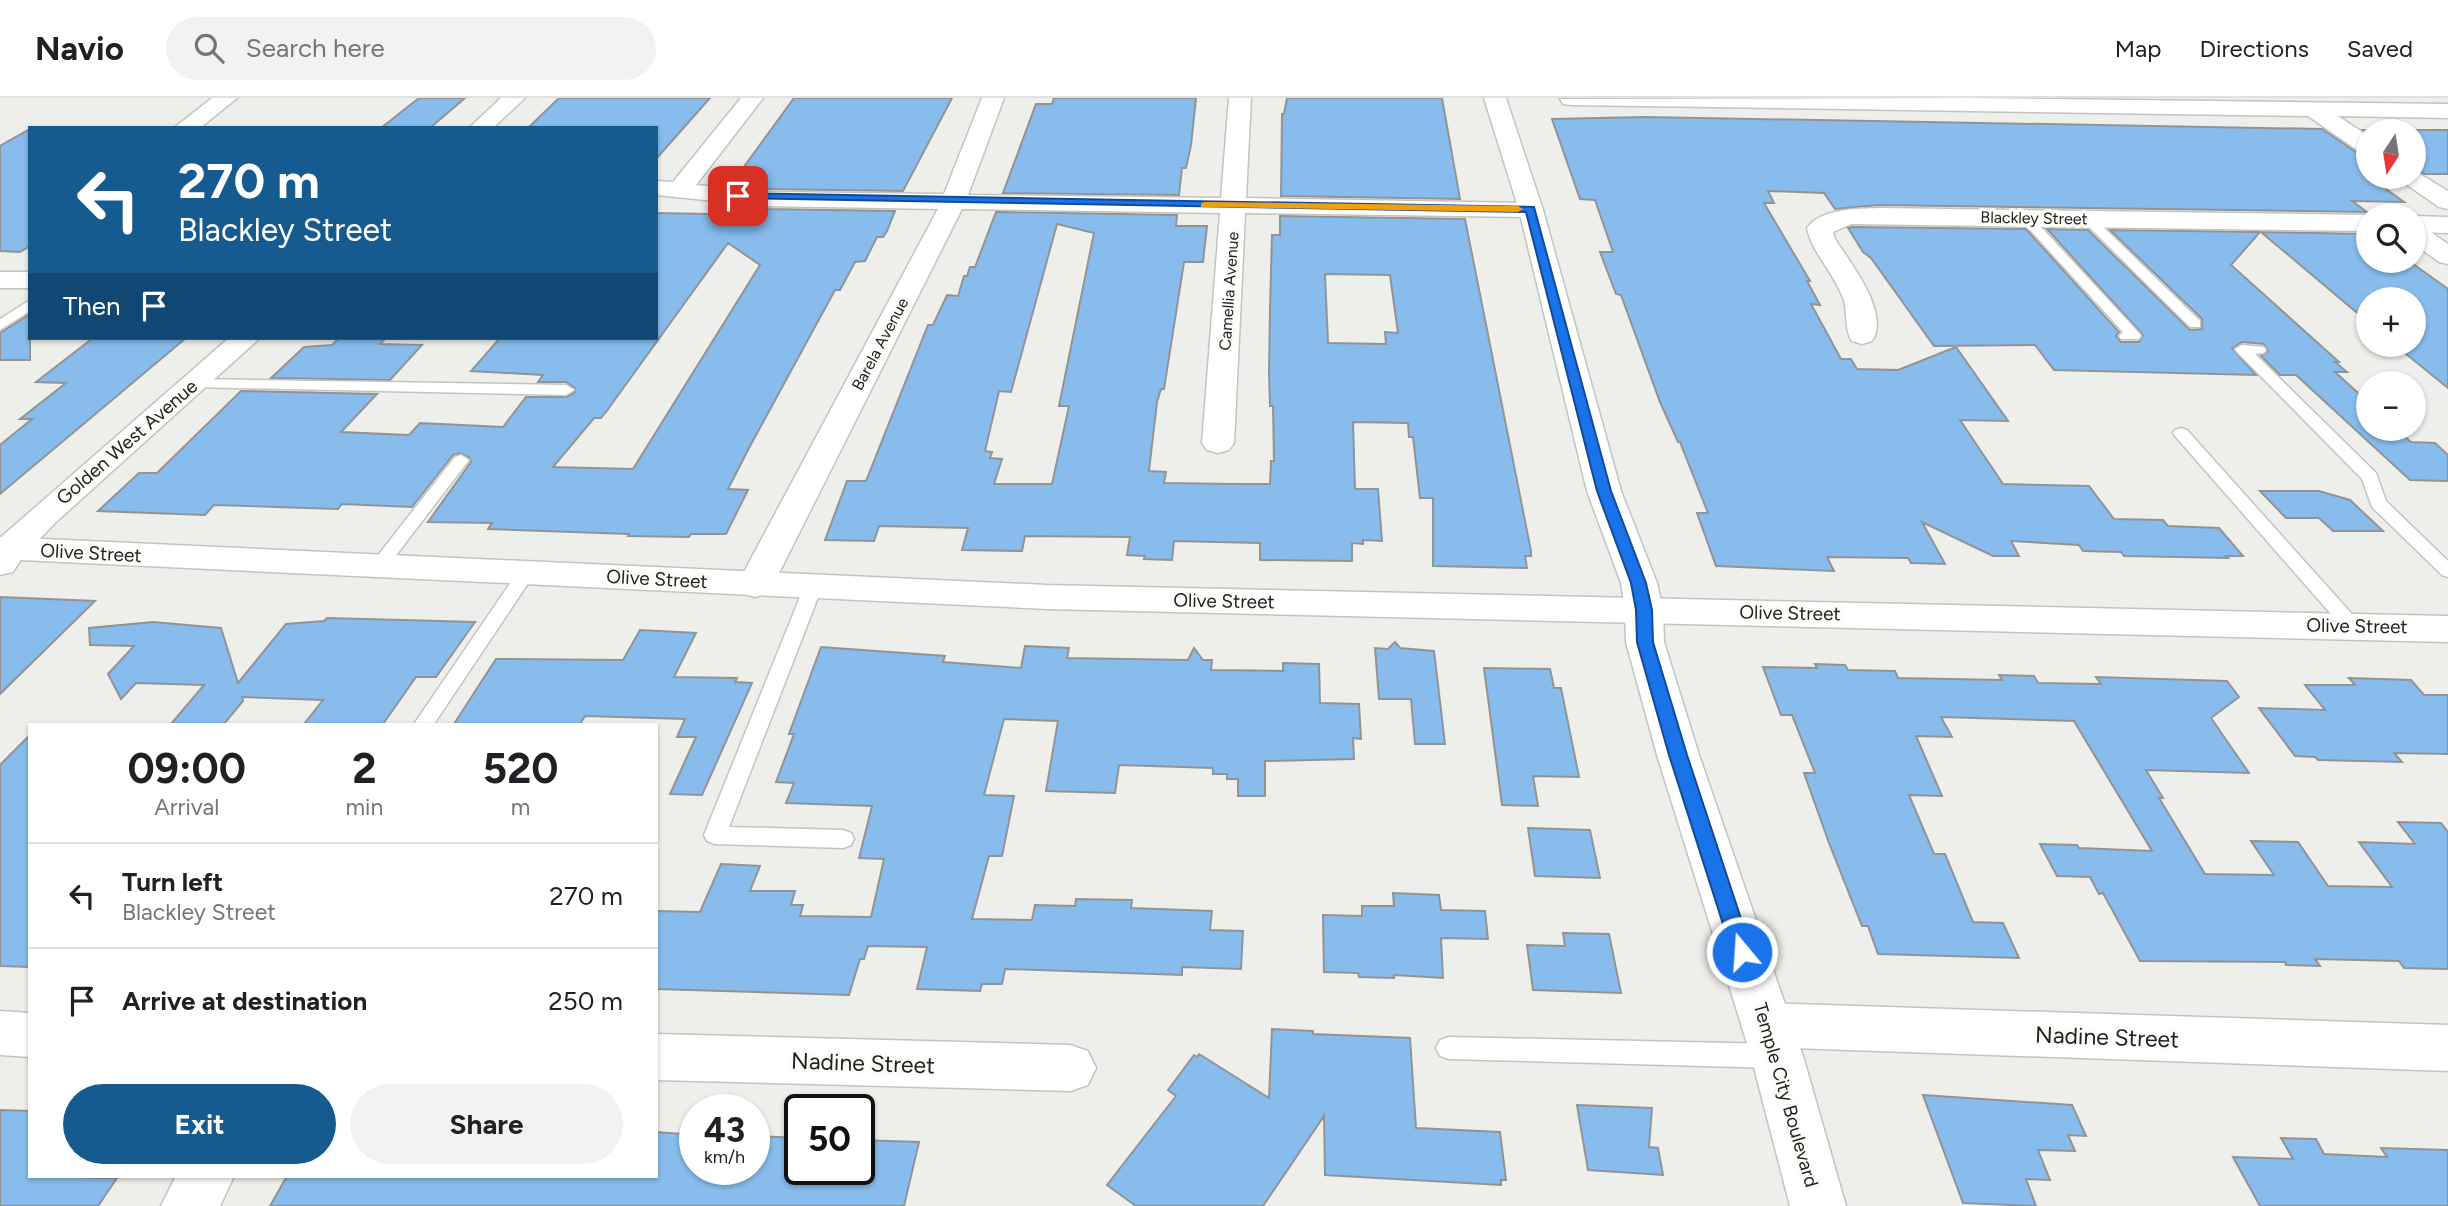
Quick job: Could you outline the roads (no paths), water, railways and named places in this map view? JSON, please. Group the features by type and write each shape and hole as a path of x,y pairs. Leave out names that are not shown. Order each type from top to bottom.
{"street":[{"path":"188,126 226,98"},
{"path":"482,126 514,98"},
{"path":"668,189 752,98"},
{"name":"Barela Avenue","path":"754,584 953,201 993,98"},
{"name":"Camellia Avenue","path":"1218,443 1240,98"},
{"name":"Temple City Boulevard","path":"1495,98 1531,209 1604,491 1639,583 1644,610 1645,642 1678,755 1772,1041 1818,1206"},
{"path":"1571,99 2305,104 2448,111"},
{"path":"2305,104 2356,139"},
{"path":"2426,187 2448,202"},
{"path":"668,189 765,198 1531,209"},
{"name":"Blackley Street","path":"1862,335 1864,320 1857,296 1822,239 1821,228 1847,217 1879,215 2356,223"},
{"path":"2426,224 2448,225"},
{"path":"2426,240 2448,256"},
{"path":"0,280 28,280"},
{"name":"Golden West Avenue","path":"3,554 244,340"},
{"name":"Olive Street","path":"3,554 526,573 1047,597 2448,629"},
{"path":"0,1033 28,1035"},
{"name":"Nadine Street","path":"1772,1041 2448,1048"},
{"name":"Nadine Street","path":"658,1057 1070,1068"},
{"path":"189,1206 206,1178"}],"lane":[{"path":"2025,217 2134,336 2126,336"},
{"path":"2088,219 2195,324"},
{"path":"0,326 28,305"},
{"path":"2259,350 2242,349 2370,477 2378,503 2448,571"},
{"path":"195,384 566,390"},
{"path":"2181,433 2352,626"},
{"path":"378,567 461,460"},
{"path":"425,723 526,573"},
{"path":"813,587 715,835 843,839"},
{"path":"1449,1048 1772,1041"}]}
